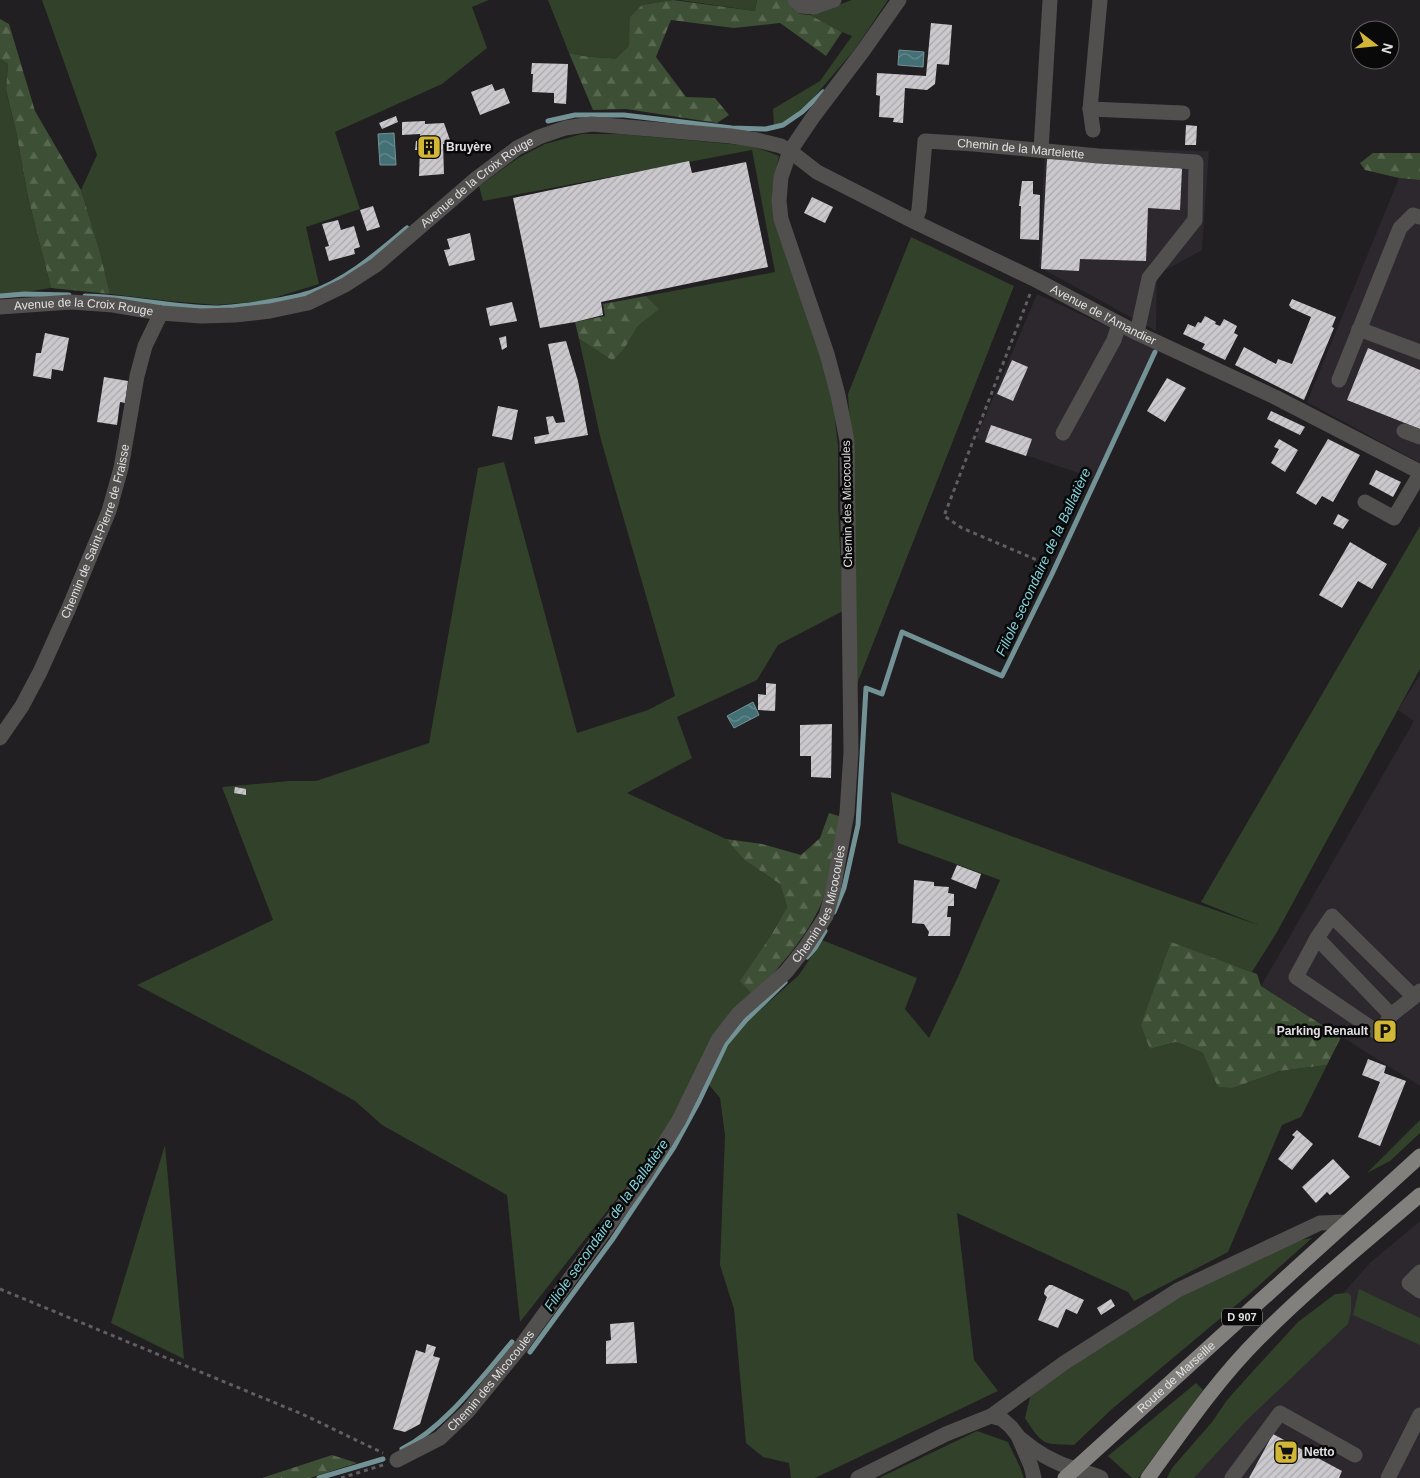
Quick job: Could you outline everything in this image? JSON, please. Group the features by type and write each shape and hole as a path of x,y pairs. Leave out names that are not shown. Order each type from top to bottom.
{"main road":[{"name":"Route de Marseille","path":"1069,1474 1420,1156"},
{"name":"D 907","path":"1148,1478 1191,1420 1258,1339 1316,1284 1420,1195"}],"street":[{"path":"795,0 801,6 814,7 834,0"},
{"path":"790,152 813,116 864,51 899,0"},
{"path":"1040,150 1050,0"},
{"path":"1093,130 1090,109 1100,0"},
{"path":"1090,109 1183,112"},
{"name":"Avenue de la Croix Rouge","path":"0,307 71,302 113,305 161,313 235,316 308,303 345,285 376,265 477,178 517,148 539,137 565,128 592,124 731,136 781,146 790,152"},
{"name":"Chemin de la Martelette","path":"915,222 919,210 925,141 1196,162 1195,220 1149,278 1137,333"},
{"name":"Avenue de l'Amandier","path":"790,152 817,172 915,222 1036,280 1137,333 1275,397 1420,473"},
{"name":"Chemin des Micocoules","path":"398,1460 440,1438 468,1411 522,1345 645,1176 679,1120 718,1040 738,1014 786,972 805,948 826,916 833,891 847,813 851,752 847,441 838,395 826,354 781,219 779,201 781,177 790,152"},
{"path":"1338,380 1400,228 1413,216 1420,217"},
{"name":"Chemin de Saint-Pierre de Fraisse","path":"0,738 22,706 40,672 109,511 121,468 145,346 161,313"},
{"path":"1063,433 1114,340 1119,324"},
{"path":"1359,329 1420,352"},
{"path":"1404,432 1420,437"},
{"path":"1364,502 1394,518 1420,473"},
{"path":"1332,916 1417,994 1391,1015 1380,1034 1296,977 1317,938 1332,916"},
{"path":"1317,938 1391,1015"},
{"path":"858,1478 946,1434 991,1416 1064,1363 1178,1290 1320,1223 1347,1222"},
{"path":"1420,1272 1409,1282 1420,1291"},
{"path":"1232,1478 1280,1413 1355,1455"},
{"path":"1388,1478 1420,1415"},
{"path":"991,1416 1002,1419 1012,1427 1031,1466 1034,1478"},
{"path":"1018,1436 1032,1449 1069,1474 1101,1478"}],"path":[{"path":"1036,280 944,516 962,528 1037,560"},
{"path":"0,1289 302,1414 398,1460"},
{"path":"341,1478 398,1460"}],"shaded area":[{"path":"1045,147 1209,151 1202,250 1157,275 1156,331 1039,267"},
{"path":"1399,178 1420,180 1420,463 1307,402"},
{"path":"1037,294 1156,349 1093,478 976,438"},
{"path":"1420,675 1420,1086 1261,986 1414,721 1398,710"},
{"path":"1420,1221 1420,1478 1176,1478 1371,1262"}],"green space":[{"path":"42,0 489,0 472,7 487,48 442,84 335,132 360,209 306,227 319,284 264,301 216,305 169,301 110,294 100,252 81,190 97,155"},
{"path":"548,0 673,0 642,5 629,46 615,59 569,53"},
{"path":"673,0 755,11 757,0 789,0 793,9 800,14 810,15 842,32 826,56 780,23 734,28 671,20 656,57 686,97 715,98 729,115 717,123 626,109 593,110 569,53 615,59 629,46 630,17 642,5"},
{"path":"679,0 757,0 755,11"},
{"path":"852,0 888,0 855,49 810,102 792,117 774,127 773,109 820,81 852,36 810,15"},
{"path":"0,19 9,24 35,111 81,190 100,252 110,294 51,288 28,197 16,131 6,90 8,64 0,59"},
{"path":"0,59 8,64 6,91 16,131 28,197 51,288 0,296"},
{"path":"582,134 620,134 753,146 779,156 772,192 775,221 798,281 832,394 838,446 838,507 843,611 778,645 757,680 677,717 692,758 627,793 726,839 744,860 780,884 787,907 770,937 753,995 659,1145 520,1322 507,1195 382,1125 355,1101 137,985 273,920 222,787 289,781 316,781 429,743 478,468 504,462 577,733 648,710 675,696 601,440 579,339 613,361 624,349 638,326 658,309 646,296 775,272 752,150 483,201 479,186 518,158 545,144"},
{"path":"1373,153 1420,153 1420,180 1399,178 1365,170 1360,163"},
{"path":"911,237 1014,286 857,684 852,459 848,394"},
{"path":"646,296 659,309 638,326 624,349 613,361 579,339 575,322 605,316 603,304"},
{"path":"1420,526 1420,669 1277,932 1252,972 1171,943 1150,1049 1176,1042 1203,1053 1233,1088 1280,1071 1327,1065 1301,1117 1282,1125 1228,1252 1134,1301 1128,1292 957,1213 974,1360 998,1391 815,1478 791,1478 789,1463 763,1457 746,1443 734,1309 720,1265 725,1135 720,1098 705,1080 741,1027 799,975 822,940 917,978 905,1009 929,1038 1000,880 898,843 891,792 1258,925 1201,902"},
{"path":"829,813 842,817 828,884 819,909 793,950 753,995 740,981 770,937 787,907 780,884 744,860 726,839 762,844 801,855 820,838"},
{"path":"1171,942 1257,974 1261,986 1341,1037 1327,1065 1280,1071 1233,1088 1218,1087 1203,1053 1176,1042 1150,1049 1141,1025"},
{"path":"1420,1120 1420,1133 1390,1161 1367,1173"},
{"path":"165,1145 184,1359 111,1323"},
{"path":"1312,1238 1247,1296 1112,1409 1074,1445 1045,1442 1040,1439 1025,1418 1031,1393 1163,1306 1284,1243"},
{"path":"1359,1289 1420,1318 1420,1345 1353,1315"},
{"path":"1348,1293 1351,1296 1351,1312 1348,1324 1246,1421 1194,1478 1167,1478 1172,1468 1212,1422 1227,1400 1298,1322 1335,1294"},
{"path":"1196,1383 1203,1390 1138,1478 1132,1478 1108,1456"},
{"path":"977,1431 1008,1442 1024,1478 879,1478"},
{"path":"332,1455 357,1463 310,1478 262,1478"}],"water":[{"path":"899,50 924,52 923,67 898,65"},
{"path":"394,133 396,165 380,165 378,134"},
{"path":"753,702 759,715 734,728 727,716"}],"building":[{"path":"931,23 952,25 949,65 937,64 935,84 927,90 905,88 903,123 893,122 894,118 879,117 880,96 876,95 877,73 926,76"},
{"path":"532,63 568,64 566,104 554,103 554,93 532,92"},
{"path":"492,84 495,91 504,88 510,103 480,115 471,92"},
{"path":"396,116 398,122 382,129 379,123"},
{"name":"Bruyère","path":"425,121 425,124 444,123 451,143 443,144 444,174 419,176 420,150 415,150 416,141 420,141 420,134 402,135 402,122"},
{"path":"1186,125 1197,126 1196,145 1185,145"},
{"path":"1047,159 1177,164 1182,169 1180,210 1148,208 1146,261 1080,259 1079,271 1041,269"},
{"path":"689,161 692,173 746,162 768,267 601,302 603,315 540,328 513,198"},
{"path":"1022,181 1033,181 1033,194 1040,195 1039,240 1020,239 1021,206 1019,206"},
{"path":"812,197 833,207 825,223 804,213"},
{"path":"373,206 380,227 367,231 360,210"},
{"path":"338,220 341,230 354,226 360,247 354,249 355,254 329,261 325,247 329,246 322,224"},
{"path":"470,233 475,260 449,266 444,250 450,249 447,239"},
{"path":"1292,299 1336,317 1332,327 1334,328 1304,400 1235,365 1244,347 1276,364 1278,359 1292,364 1311,317 1291,308 1289,305"},
{"path":"512,302 517,321 490,326 486,308"},
{"path":"1205,316 1220,326 1224,319 1237,326 1234,333 1238,335 1225,360 1202,349 1205,344 1183,334 1188,324 1195,327 1198,322 1201,323"},
{"path":"45,333 69,338 63,371 52,369 51,379 33,376 36,353 41,353"},
{"path":"506,336 507,347 502,350 499,338"},
{"path":"566,341 578,381 588,435 535,444 534,437 549,434 546,417 553,416 556,423 565,422 548,344"},
{"path":"1368,348 1420,370 1420,429 1347,400"},
{"path":"1012,360 1028,367 1013,401 997,394"},
{"path":"104,377 128,381 125,403 120,402 117,425 97,422"},
{"path":"1167,378 1186,388 1165,422 1147,411"},
{"path":"498,406 518,410 512,440 492,436"},
{"path":"1271,411 1305,427 1300,435 1267,419"},
{"path":"991,425 1032,439 1026,456 985,442"},
{"path":"1279,439 1298,450 1285,472 1271,463 1279,449 1274,447"},
{"path":"1328,439 1360,455 1333,502 1322,496 1316,505 1296,493"},
{"path":"1376,470 1401,482 1393,497 1369,484"},
{"path":"1338,514 1349,520 1343,529 1333,524"},
{"path":"1350,542 1387,564 1372,589 1358,581 1342,608 1319,595"},
{"path":"766,683 776,684 775,711 758,710 758,694 766,695"},
{"path":"832,724 831,778 811,777 811,756 800,756 800,725"},
{"path":"235,787 246,789 246,795 234,793"},
{"path":"957,865 981,874 976,889 951,879"},
{"path":"914,880 934,882 934,886 949,887 948,893 954,894 954,906 948,906 947,917 951,917 950,936 928,936 929,932 924,924 912,923"},
{"path":"1368,1059 1386,1066 1384,1073 1406,1081 1380,1146 1358,1137 1380,1082 1362,1075"},
{"path":"1297,1130 1313,1144 1292,1170 1278,1159 1295,1137 1292,1135"},
{"path":"1333,1159 1350,1177 1330,1195 1327,1192 1316,1203 1302,1187"},
{"path":"1049,1285 1084,1300 1077,1314 1066,1309 1058,1328 1038,1320 1047,1297 1044,1294 1045,1289"},
{"path":"1111,1299 1115,1306 1101,1315 1097,1308"},
{"path":"634,1322 637,1363 606,1364 606,1341 611,1340 610,1324"},
{"path":"427,1344 436,1347 433,1356 440,1358 420,1424 405,1432 393,1429 416,1350 425,1353"},
{"name":"Netto","path":"1273,1434 1342,1471 1339,1478 1249,1478"}],"waterway":[{"path":"548,121 575,115 624,115 732,128 766,129 783,125 802,112 823,92"},
{"path":"85,296 215,308 287,299 309,293 336,281 361,265 407,228"},
{"path":"0,296 25,294 69,295"},
{"name":"Filiole secondaire de la Ballatière","path":"834,912 844,888 858,825 866,688 882,694 902,632 1002,676 1052,574 1155,352"},
{"name":"Filiole secondaire de la Ballatière","path":"807,957 825,931"},
{"name":"Filiole secondaire de la Ballatière","path":"530,1352 612,1240 674,1147 699,1101 726,1044 746,1020 785,982"},
{"name":"Filiole secondaire de la Ballatière","path":"402,1449 418,1440 448,1415 512,1342"},
{"name":"Filiole secondaire de la Ballatière","path":"319,1478 383,1459"}],"place":[{"name":"Bruyère","path":"429,147"},
{"name":"Parking Renault","path":"1385,1031"},
{"name":"Netto","path":"1286,1452"}]}
